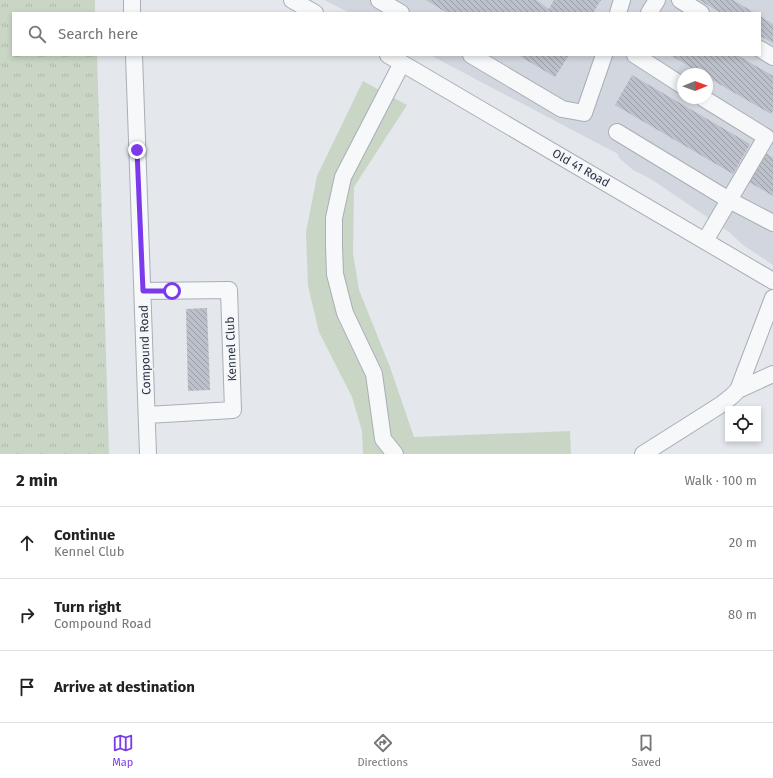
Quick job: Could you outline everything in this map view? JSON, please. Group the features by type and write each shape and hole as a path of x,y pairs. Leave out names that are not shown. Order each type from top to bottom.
{"street":[{"path":"132,0 132,12"},
{"path":"292,0 313,12"},
{"path":"379,0 399,12"},
{"path":"618,12 622,0"},
{"path":"650,12 657,0"},
{"path":"680,0 699,12"},
{"path":"761,50 773,57"},
{"name":"Compound Road","path":"134,56 148,454"},
{"path":"473,56 562,109 584,113 604,56"},
{"path":"637,56 677,82"},
{"path":"395,59 343,177 334,218 335,274 345,313 374,374 383,439 395,454"},
{"name":"Old 41 Road","path":"395,59 773,281"},
{"path":"705,241 729,200 771,136 713,104"},
{"path":"617,132 729,200 773,223"},
{"name":"Kennel Club","path":"143,291 229,290 233,410 147,415"},
{"path":"738,390 773,298"},
{"path":"643,454 722,404 738,390 773,374"}],"shaded area":[{"path":"324,0 773,0 773,265 743,245 729,232 651,179 633,170 619,158 618,154 432,56 761,56 761,12 348,12"}],"green space":[{"path":"0,0 95,0 95,12 12,12 12,56 97,56 109,454 0,454"},
{"path":"363,81 407,105 354,187 353,253 359,290 390,367 414,437 570,431 571,454 363,454 362,431 352,397 319,332 308,286 306,232 317,176"}],"building":[{"path":"426,0 536,0 549,9 554,0 601,0 594,12 445,12"},
{"path":"699,0 733,0 753,12 719,12"},
{"path":"761,17 773,24 773,43 761,37"},
{"path":"520,56 568,56 555,77"},
{"path":"672,56 739,56 773,76 773,111 771,114 713,80 713,68 692,68"},
{"path":"632,75 677,101 677,104 682,104 750,144 733,174 615,105"},
{"path":"766,153 773,158 773,196 749,182"},
{"path":"207,308 210,390 188,391 186,309"}],"route":[{"path":"137,150 143,291 172,291"}]}
